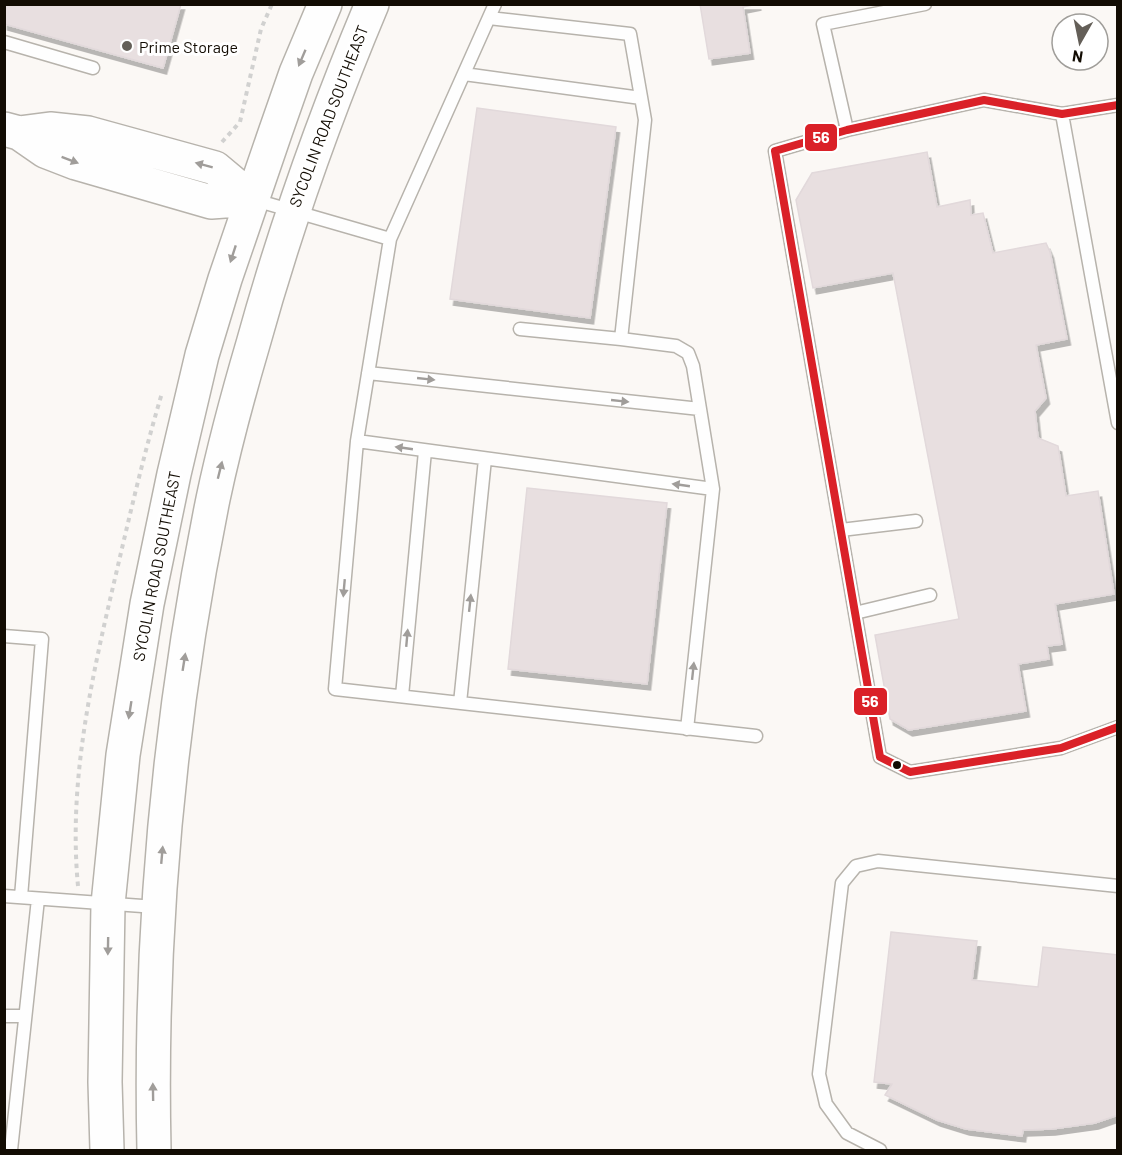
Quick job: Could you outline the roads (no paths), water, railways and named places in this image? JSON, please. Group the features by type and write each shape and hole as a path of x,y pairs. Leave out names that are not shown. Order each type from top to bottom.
{"main road":[{"name":"SYCOLIN ROAD SOUTHEAST","path":"107,1150 105,1082 108,904 123,755 147,604 202,355 252,199 296,73 325,4"},
{"name":"SYCOLIN ROAD SOUTHEAST","path":"154,1150 153,1005 157,907 167,788 183,671 213,497 242,381 292,211 343,74 372,4"},
{"path":"12,131 50,129 88,133 215,168 252,199"}],"lane":[{"path":"495,4 390,239 357,441 335,689 756,736"},
{"path":"847,130 823,24 926,4"},
{"path":"489,18 630,34 645,120 621,339"},
{"path":"4,42 93,68"},
{"path":"464,74 641,98"},
{"path":"1118,105 1062,114 984,100 847,130 775,151 880,757 910,772 1061,748 1118,727"},
{"path":"1062,114 1118,423"},
{"path":"252,199 390,239"},
{"path":"520,329 676,346 687,353 693,366 713,489 687,729"},
{"path":"368,373 700,410"},
{"path":"357,441 713,489"},
{"path":"402,696 425,451"},
{"path":"460,703 485,459"},
{"path":"841,530 916,521"},
{"path":"855,613 930,595"},
{"path":"4,636 42,639 21,897"},
{"path":"880,1150 847,1134 826,1104 819,1074 842,883 856,866 878,861 1118,886"},
{"path":"4,896 157,907"},
{"path":"12,1150 38,899"},
{"path":"4,1016 26,1016"}],"place":[{"name":"Prime Storage","path":"127,46"}]}
